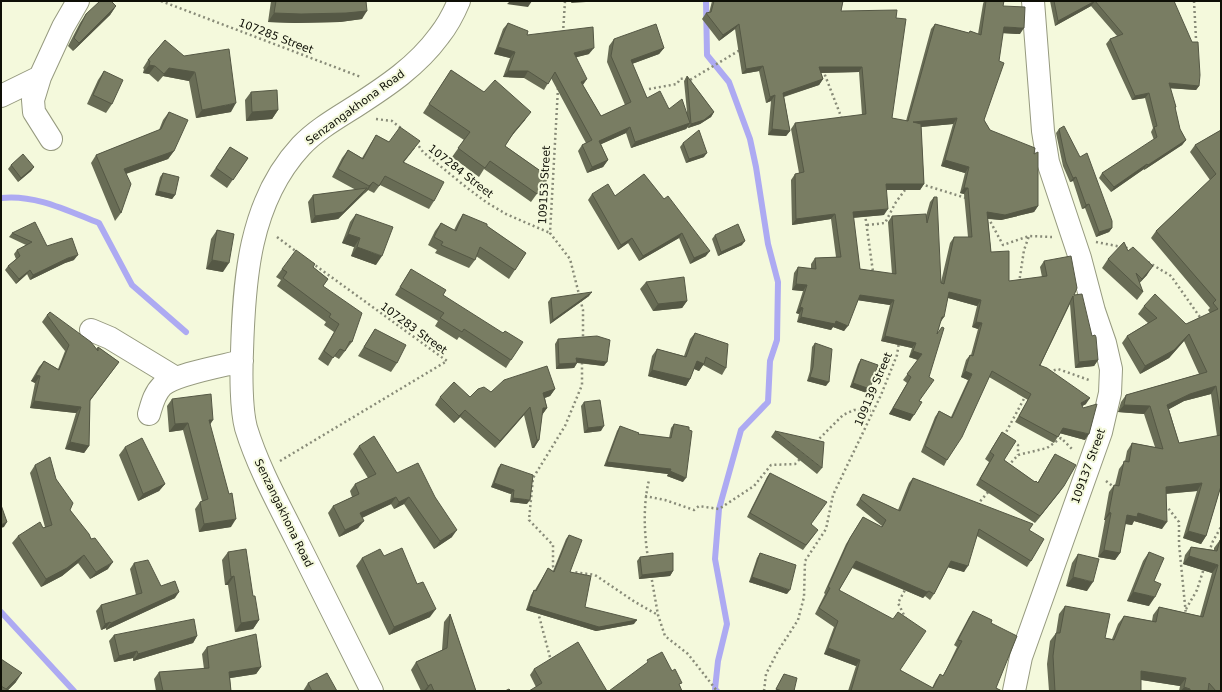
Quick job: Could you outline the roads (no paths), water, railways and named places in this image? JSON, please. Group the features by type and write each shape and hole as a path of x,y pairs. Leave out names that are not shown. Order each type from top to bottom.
{"street":[{"path":"51,139 34,112 33,100 40,77 63,27 78,1"},
{"name":"Senzangakhona Road","path":"372,691 262,472 246,426 242,395 242,361 244,297 248,261 257,223 269,193 289,160 316,132 385,87 409,68 427,51 441,34 459,1"},
{"name":"109137 Street","path":"1014,691 1020,657 1101,432 1110,387 1111,369 1105,343 1094,311 1080,258 1048,162 1043,131 1033,1"},
{"path":"1,96 40,77"},
{"path":"90,330 110,338 176,378"},
{"path":"149,414 154,396 162,386 176,378 242,361"}],"waterway":[{"path":"706,1 707,55 729,82 750,139 768,244 778,282 777,340 770,361 768,402 741,430 719,509 715,559 727,624 718,661 715,689 717,691"},
{"path":"1,198 14,197 51,204 99,223 132,285 186,332"},
{"path":"1,612 74,691"}]}
